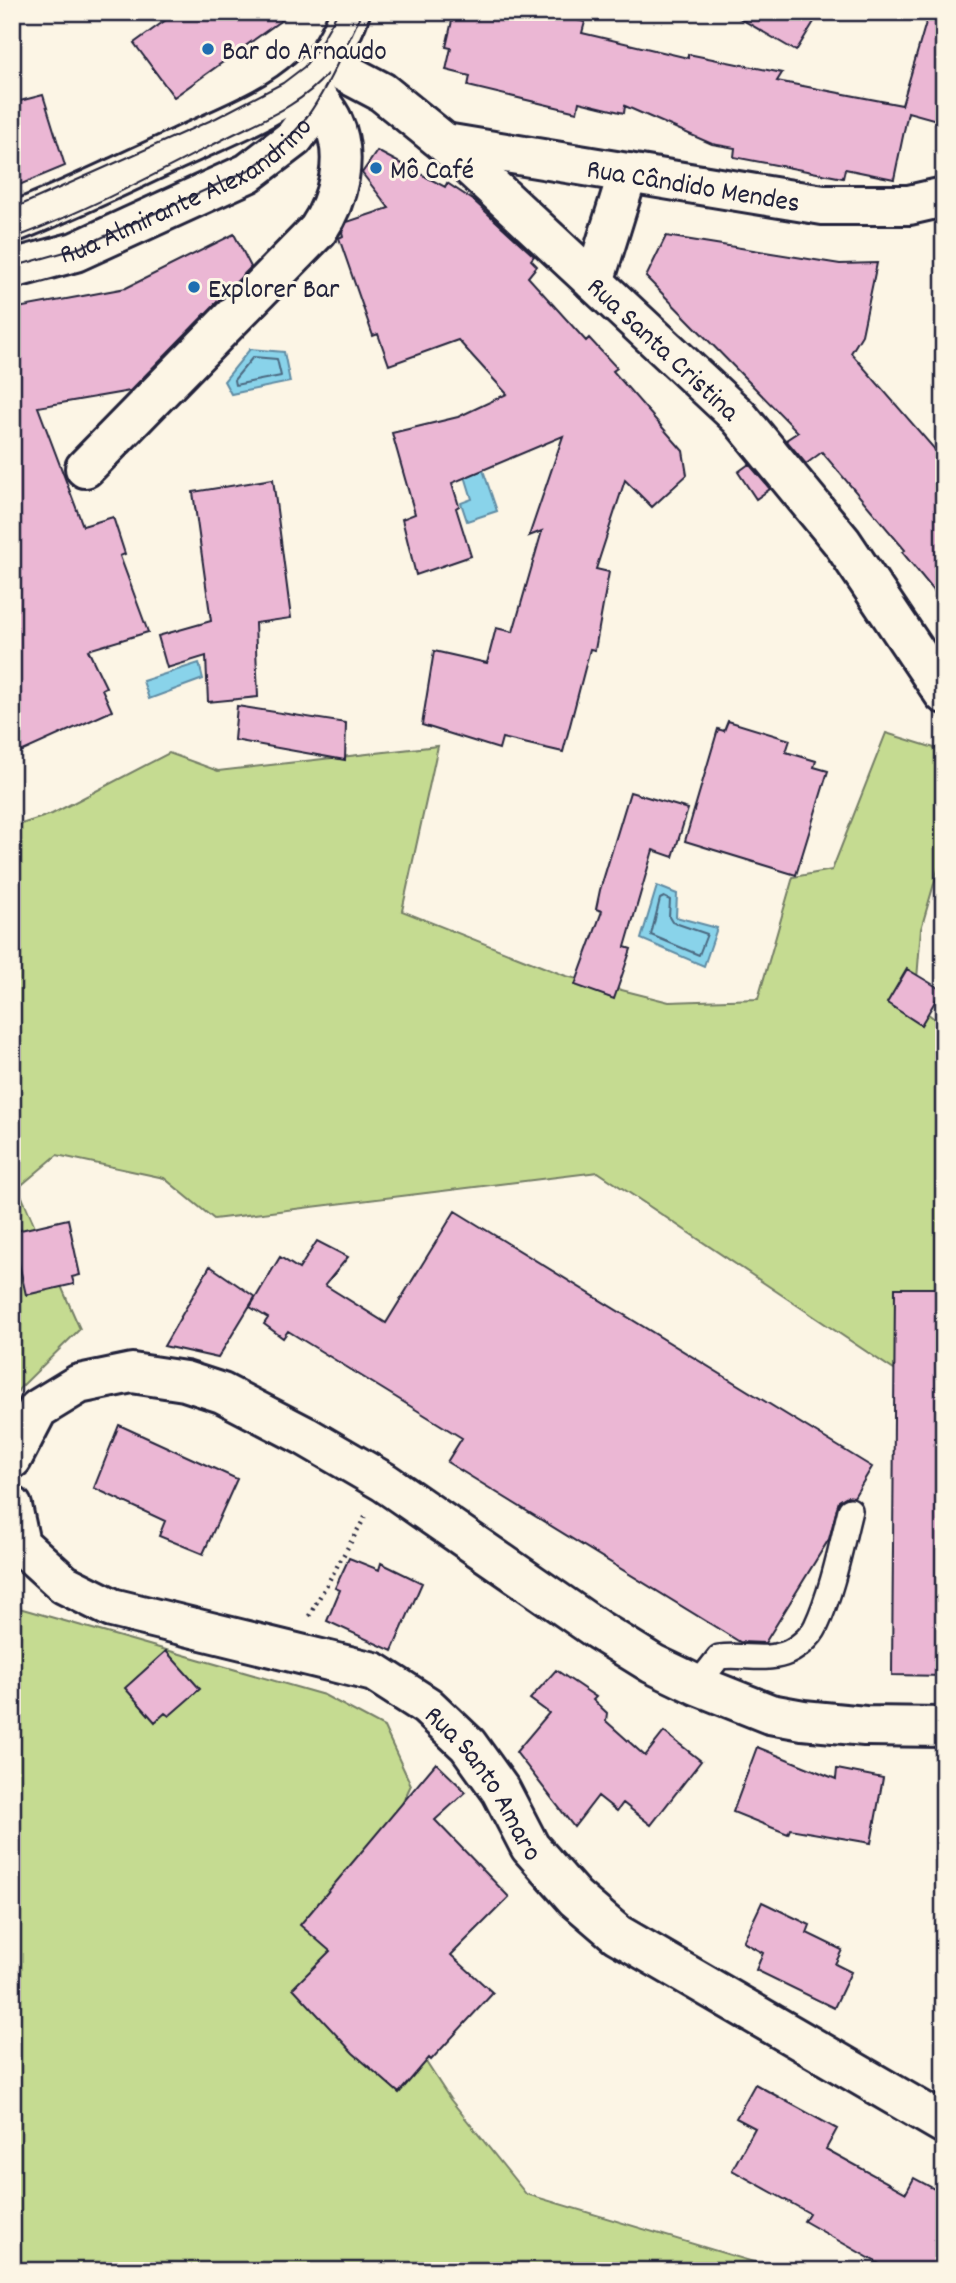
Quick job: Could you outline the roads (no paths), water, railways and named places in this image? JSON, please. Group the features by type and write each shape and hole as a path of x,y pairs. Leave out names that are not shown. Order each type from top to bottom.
{"street":[{"name":"Rua Almirante Alexandrino","path":"12,269 75,252 248,173 294,138 311,110 316,77 343,29 349,12"},
{"name":"Rua Almirante Alexandrino","path":"12,223 262,108 316,77"},
{"name":"Rua Santa Cristina","path":"316,77 382,92 445,143 739,417 842,542 944,694"},
{"path":"85,468 318,230 327,216 339,181 339,151 334,123 316,77"},
{"name":"Rua Cândido Mendes","path":"445,143 823,205 909,205 944,197"},
{"path":"594,282 628,173"},
{"path":"12,1459 38,1409 79,1384 132,1373 186,1381 222,1393 305,1436 384,1482 598,1630 653,1664 697,1685 770,1714 803,1720 865,1726 944,1727"},
{"name":"Rua Santo Amaro","path":"12,1506 20,1544 46,1570 89,1598 112,1608 374,1672 427,1706 468,1745 501,1791 530,1847 575,1898 617,1934 944,2124"}],"lane":[{"path":"697,1685 719,1657 738,1654 771,1657 786,1653 798,1646 816,1628 850,1510"}],"water":[{"path":"250,349 284,352 290,382 231,394 224,381"},
{"path":"483,470 497,511 467,521 461,503 472,499 465,476"},
{"path":"199,663 203,679 149,699 143,681"},
{"path":"657,886 677,894 676,917 717,928 704,966 641,939"}],"tram line":[{"path":"12,209 216,118 283,83 304,67 338,12"},
{"path":"12,267 79,248 247,171 265,159 292,134 313,108 332,75 361,12"},
{"path":"12,239 118,193 277,113 304,96 327,74"}],"place":[{"name":"Bar do Arnaudo","path":"208,49"},
{"name":"Mô Café","path":"376,168"},
{"name":"Explorer Bar","path":"194,287"}]}
